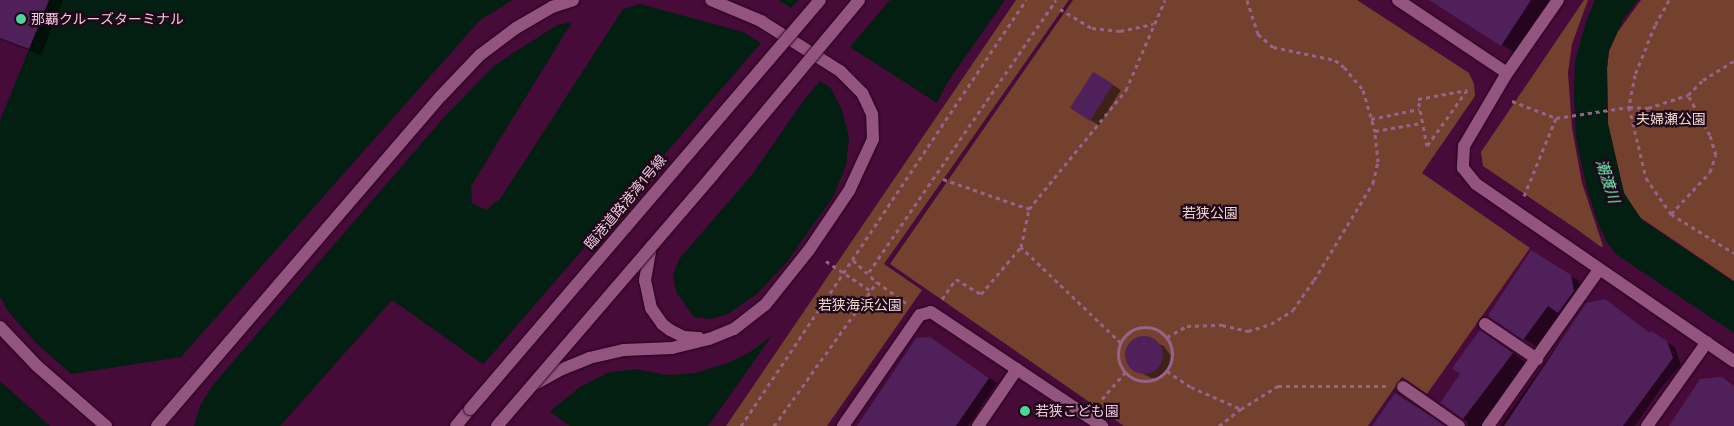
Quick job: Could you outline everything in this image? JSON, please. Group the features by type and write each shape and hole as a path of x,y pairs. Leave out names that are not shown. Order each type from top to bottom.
{"street":[{"path":"157,426 441,96 480,55 516,28 552,7 573,0"},
{"path":"533,385 573,364 606,354 624,350 672,348 709,339 734,329 765,305 809,250 849,190 873,139 872,114 862,93 840,71 761,21 711,0"},
{"name":"臨港道路港湾1号線","path":"456,426 688,151 820,0"},
{"path":"497,426 859,0"},
{"path":"1398,0 1507,73"},
{"path":"1558,0 1507,73 1464,146 1463,168 1476,184 1734,361"},
{"path":"651,246 645,280 651,308 662,324 670,330 684,337 709,339"},
{"path":"1488,426 1599,270"},
{"path":"843,426 920,315 931,312 1102,426"},
{"path":"1485,324 1536,359"},
{"path":"0,327 36,366 106,426"},
{"path":"1647,426 1707,342"},
{"path":"978,426 1017,368"},
{"path":"1398,386 1459,426"}],"path":[{"path":"741,426 1026,0"},
{"path":"869,272 1056,0"},
{"path":"938,303 956,280 981,294 1022,247 1029,209 1126,90 1165,0"},
{"path":"1167,338 1187,326 1222,325 1248,331 1270,324 1293,310 1314,280 1372,183 1378,162 1375,131 1363,90 1344,67 1335,60 1273,47 1258,34 1247,0"},
{"path":"1669,0 1655,25 1635,76 1629,107 1646,178 1671,214 1734,253"},
{"path":"1060,9 1092,28 1120,31 1154,24"},
{"path":"1511,101 1556,118 1629,107 1648,108 1688,95 1703,80 1734,61"},
{"path":"1467,90 1427,146 1419,109 1418,99 1467,90"},
{"path":"1671,214 1710,172 1716,155 1710,135 1688,95"},
{"path":"1371,119 1419,109"},
{"path":"1522,200 1556,118"},
{"path":"1375,131 1421,123"},
{"path":"943,179 1029,209"},
{"path":"1022,247 1121,342"},
{"path":"826,260 872,291"},
{"path":"853,260 869,272 877,282 913,308"},
{"path":"774,426 877,282"},
{"path":"1140,327 1150,327 1167,338 1173,355 1167,371 1152,380 1143,381 1126,373 1118,356 1121,342 1131,331 1140,327"},
{"path":"1167,371 1191,387 1242,408"},
{"path":"1102,399 1126,373"},
{"path":"1219,426 1242,408 1278,386 1398,386"}],"green space":[{"name":"若狭海浜公園","path":"1016,0 1069,0 884,264 922,290 827,426 726,426"},
{"name":"若狭公園","path":"1073,0 1357,0 1469,73 1474,84 1475,96 1422,173 1530,248 1427,394 1402,377 1368,426 1124,426 890,264"},
{"path":"1584,0 1588,0 1572,44 1568,73 1572,128 1582,183 1603,246 1601,247 1483,166 1481,152"},
{"name":"夫婦瀬公園","path":"1641,0 1734,0 1734,281 1638,216 1624,193 1608,124 1607,68 1609,51 1617,33"}],"water":[{"path":"49,0 1005,0 947,83 937,103 708,426 570,426 392,300 280,426 194,426 200,406 212,386 181,357 71,374 36,343 8,311 0,297 0,120"},
{"name":"潮渡川","path":"1595,0 1638,0 1623,20 1609,51 1607,68 1608,124 1624,193 1642,220 1734,282 1734,333 1617,255 1608,244 1599,226 1587,189 1576,138 1574,94 1575,61 1587,19"},
{"path":"0,381 50,426 0,426"}],"pier":[{"path":"46,0 49,0 0,120 0,113"},
{"path":"513,0 778,0 791,8 799,0 890,0 850,47 937,103 773,335 750,352 728,363 695,373 667,375 635,369 607,373 580,387 548,413 482,366 761,43 743,32 640,4 623,9 500,199 486,210 472,203 471,186 572,22 557,25 495,65 446,115 212,386 181,357 480,20","holes":["820,81 830,87 842,110 849,137 846,166 833,197 786,263 757,294 728,314 710,319 694,317 676,292 673,274 680,258 751,176 804,100"]}],"building":[{"name":"那覇クルーズターミナル","path":"0,0 49,0 29,49 0,38"},
{"path":"1429,0 1531,0 1501,46"},
{"path":"1093,72 1113,84 1090,121 1070,108"},
{"path":"1531,250 1571,275 1574,291 1558,313 1548,306 1523,340 1489,317 1489,314"},
{"path":"1605,299 1650,333 1651,331 1667,341 1673,358 1623,426 1504,426 1586,303"},
{"path":"1480,330 1513,353 1463,419 1440,403 1460,374 1452,368"},
{"path":"1144,336 1157,342 1163,355 1157,368 1144,374 1131,368 1125,355 1131,342"},
{"path":"930,337 989,378 956,426 857,426 916,338"},
{"path":"1722,377 1734,386 1734,426 1669,426 1700,379"},
{"path":"1395,393 1425,412 1445,426 1372,426"}],"place":[{"name":"那覇クルーズターミナル","path":"21,19"},
{"name":"若狭こども園","path":"1025,411"}]}
